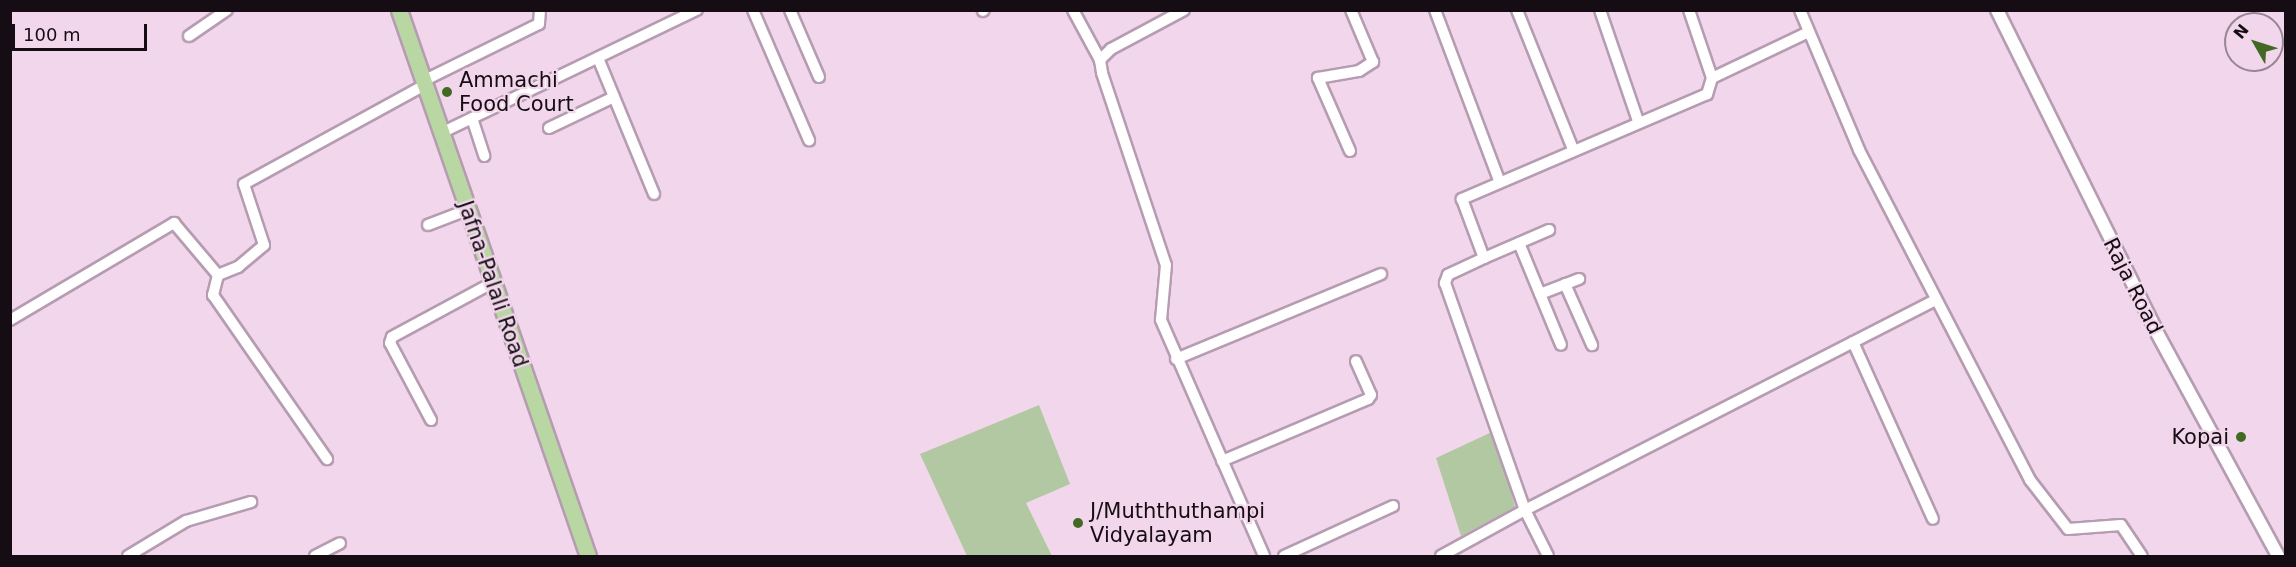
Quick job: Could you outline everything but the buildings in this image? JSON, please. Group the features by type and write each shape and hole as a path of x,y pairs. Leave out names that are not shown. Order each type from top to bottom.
{"main road":[{"name":"Jafna-Palali Road","path":"399,10 588,556"}],"street":[{"path":"189,36 227,10"},
{"path":"218,275 238,267 264,245 244,184 424,83 539,24 540,10"},
{"path":"441,133 697,10"},
{"path":"753,10 809,140"},
{"path":"790,10 819,77"},
{"path":"1073,10 1100,60 1166,265 1161,320 1176,359 1264,556"},
{"path":"1100,60 1184,10"},
{"path":"1350,151 1318,78 1359,71 1373,62 1351,10"},
{"path":"1435,10 1499,180"},
{"path":"1517,10 1573,148"},
{"path":"1600,10 1638,121"},
{"path":"1484,258 1462,199 1499,180 1573,148 1707,94 1712,78 1689,10"},
{"path":"1800,10 1859,150 1935,300 2059,522 2079,530 2121,525 2142,556"},
{"name":"Raja Road","path":"1997,10 2156,331 2278,556"},
{"path":"1712,78 1809,32"},
{"path":"598,58 654,194"},
{"path":"549,128 614,97"},
{"path":"472,118 484,156"},
{"path":"428,225 467,210"},
{"path":"10,320 174,223 218,275"},
{"path":"1548,556 1525,510 1446,283 1448,275 1549,230"},
{"path":"1519,243 1561,345"},
{"path":"1176,359 1381,274"},
{"path":"218,275 213,295 327,459"},
{"path":"1540,294 1579,279"},
{"path":"431,420 390,343 392,337 492,283"},
{"path":"1565,284 1592,345"},
{"path":"1442,556 1525,510 1935,300"},
{"path":"1853,342 1933,519"},
{"path":"1222,461 1368,399 1371,395 1356,361"},
{"path":"128,556 186,521 250,502"},
{"path":"1284,556 1393,506"},
{"path":"315,556 340,543"}],"green space":[{"path":"1039,405 1070,484 1026,503 1052,556 967,556 920,454"},
{"path":"1494,431 1515,507 1461,536 1436,458"}],"place":[{"name":"Ammachi Food Court","path":"447,92"},
{"name":"Kopai","path":"2241,437"},
{"name":"J/Muththuthampi Vidyalayam","path":"1078,523"}]}
